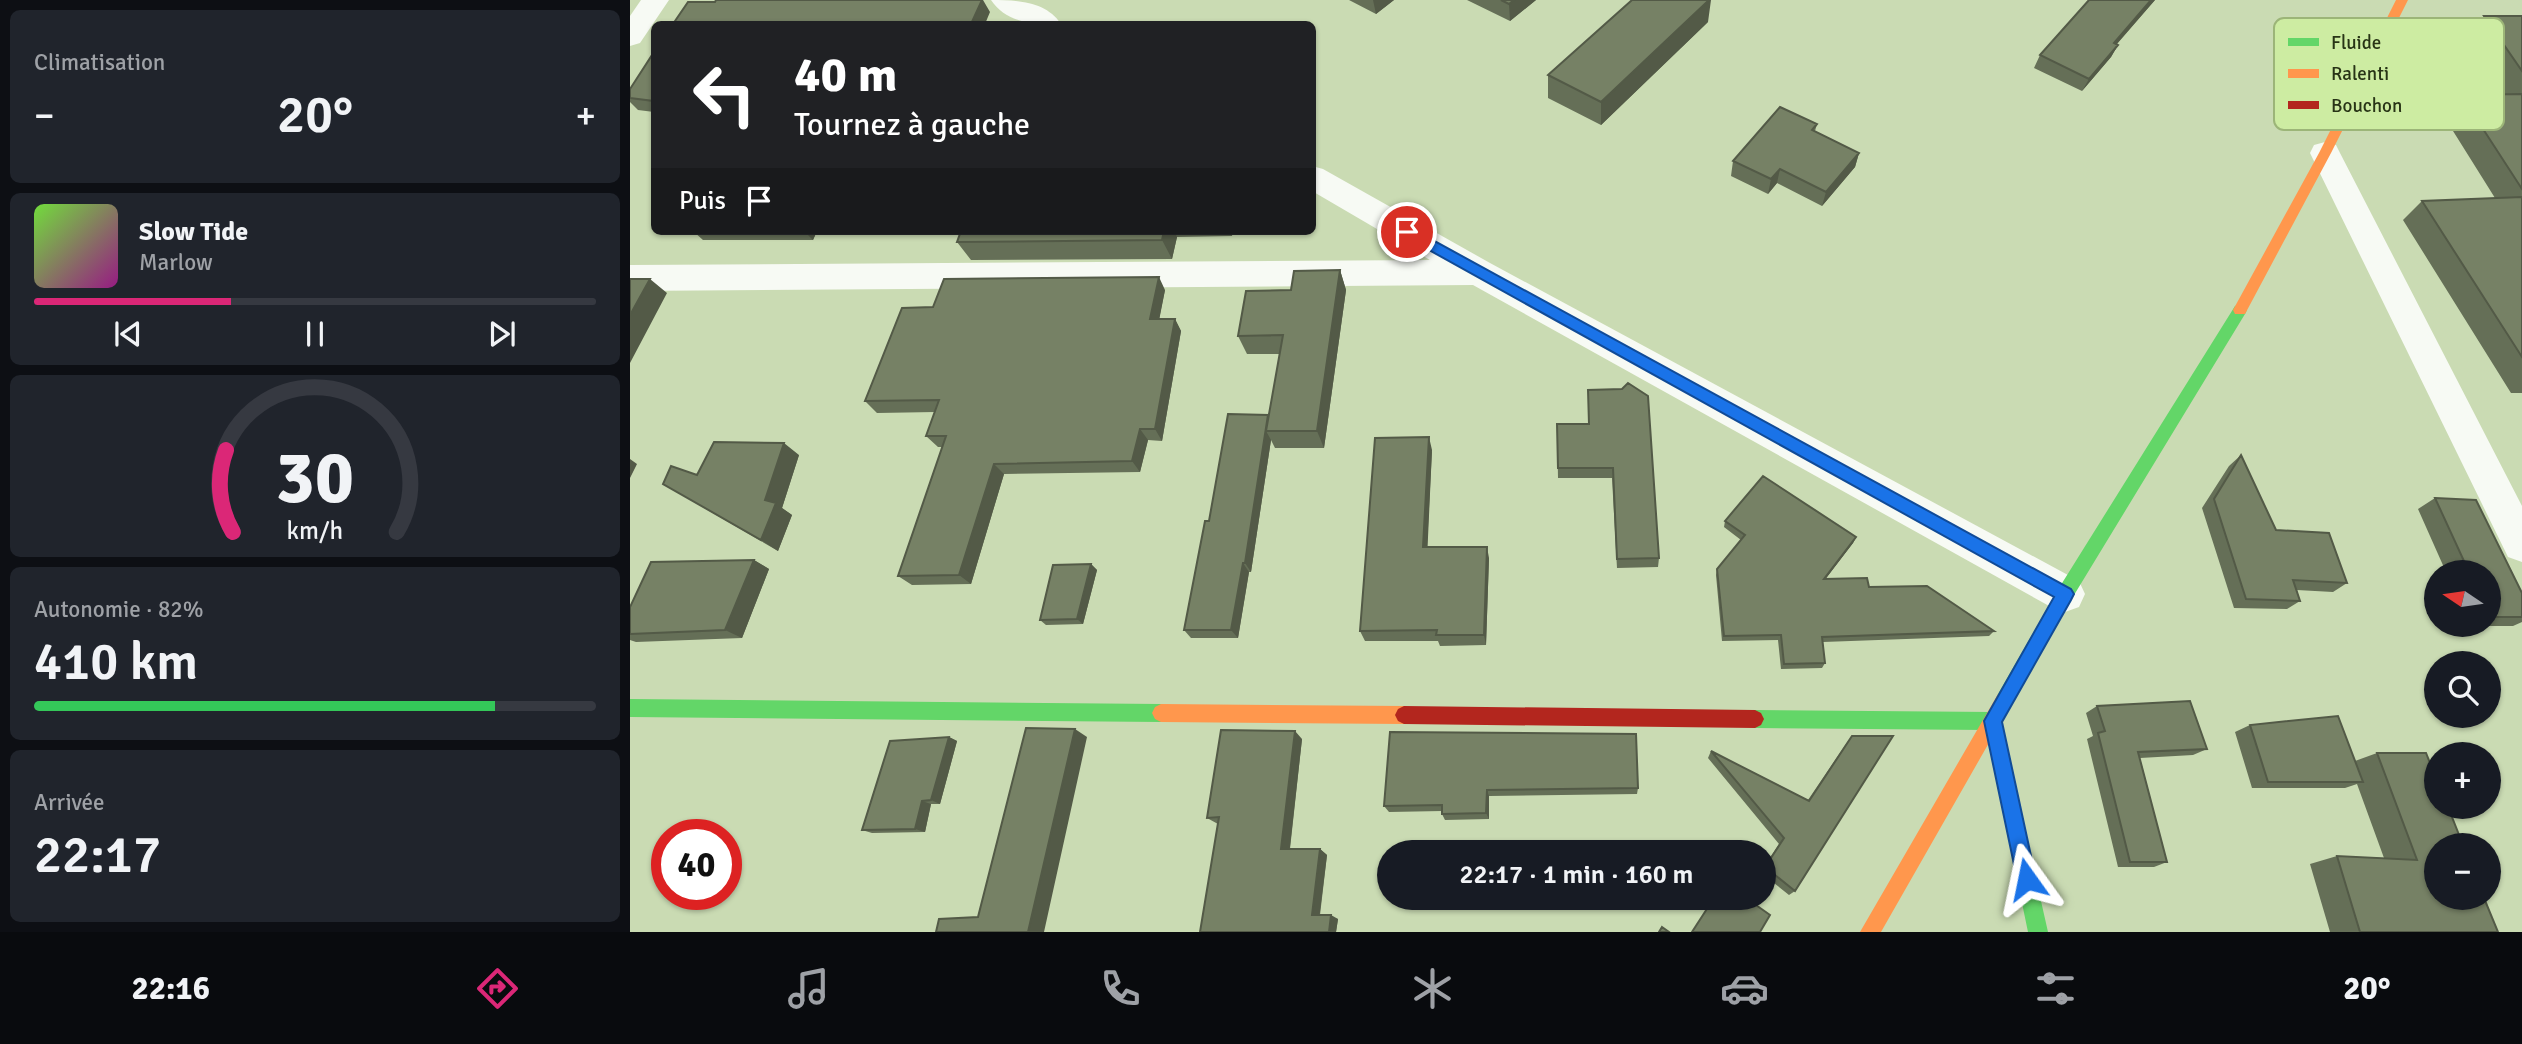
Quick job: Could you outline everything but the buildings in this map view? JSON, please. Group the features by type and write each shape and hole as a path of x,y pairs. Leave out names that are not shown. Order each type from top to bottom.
{"street":[{"path":"630,37 655,0"},
{"path":"1005,0 1042,21"},
{"path":"2393,18 2402,0"},
{"path":"1870,932 2065,594 2247,298 2337,130"},
{"path":"2325,153 2522,545"},
{"path":"1316,179 1478,272 2065,594"},
{"path":"630,278 1478,272"},
{"path":"630,708 1993,721"},
{"path":"1993,721 2038,932"}],"traffic: fast":[{"path":"2004,700 2065,594 2240,310"},
{"path":"630,708 1161,713"},
{"path":"1755,719 1993,721 2038,932"}],"traffic: slow":[{"path":"2393,18 2402,0"},
{"path":"2240,310 2337,130"},
{"path":"1870,932 2004,700"},
{"path":"1161,713 1404,715"}],"traffic: jam":[{"path":"1404,715 1755,719"}],"route":[{"path":"1407,232 2065,594 1993,721 2027,879"}]}
